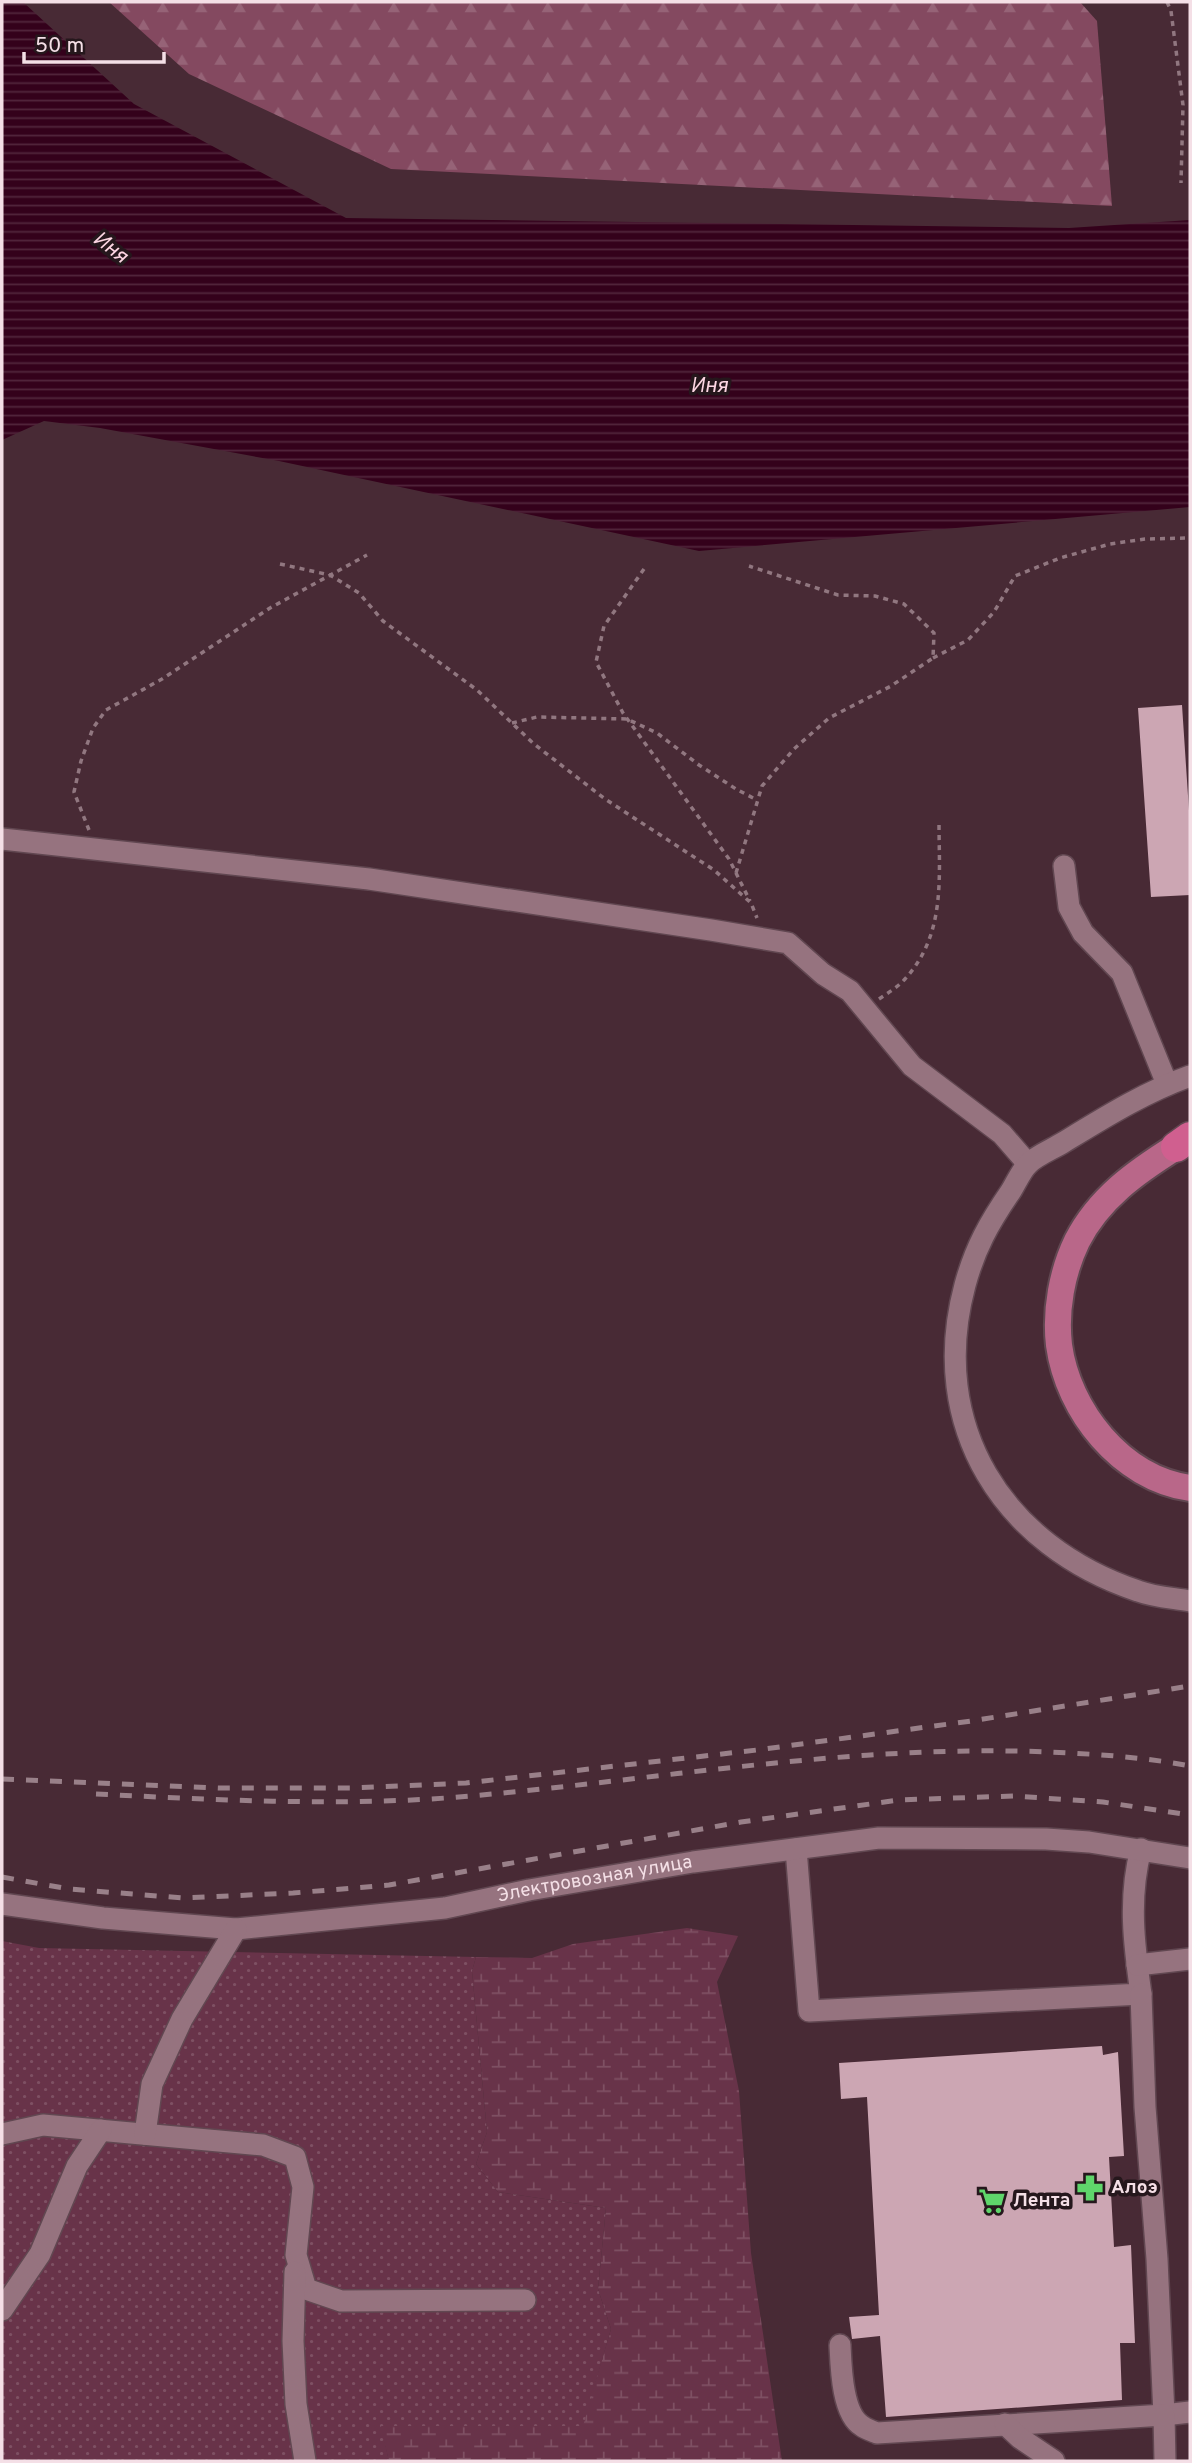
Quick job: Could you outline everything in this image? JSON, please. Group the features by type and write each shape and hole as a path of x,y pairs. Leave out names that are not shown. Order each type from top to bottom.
{"main road":[{"path":"1185,1142 1142,1168 1109,1195 1090,1219 1077,1241 1060,1292 1059,1343 1073,1392 1102,1438 1123,1458 1147,1474 1175,1486 1190,1488"}],"street":[{"path":"2,839 369,879 788,943 823,974 850,991 912,1066 1002,1133 1028,1164"},
{"path":"1064,866 1069,907 1083,933 1122,973 1167,1084"},
{"path":"1190,1076 1123,1106 1028,1164 987,1226 970,1267 955,1331 955,1365 960,1403 969,1438 981,1466 996,1490 1024,1523 1056,1551 1091,1572 1140,1592 1190,1601"},
{"name":"Электровозная улица","path":"2,1905 103,1918 236,1928 444,1908 529,1890 680,1864 879,1838 1089,1842 1190,1858"},
{"path":"796,1849 810,2011 1141,1994"},
{"path":"1141,1849 1134,1875 1132,1923 1141,1994 1145,2107 1157,2259 1165,2461"},
{"path":"145,2134 152,2084 182,2019 236,1928"},
{"path":"1137,1965 1190,1959"},
{"path":"2,2134 43,2125 262,2145 295,2157 303,2187 296,2255 294,2366 296,2404 305,2461"},
{"path":"2,2310 40,2254 77,2166 101,2130"},
{"path":"296,2255 306,2289 341,2301 525,2300"},
{"path":"840,2346 841,2378 849,2410 859,2425 877,2433 1190,2412"},
{"path":"1005,2424 1020,2438 1054,2461"}],"path":[{"path":"1167,2 1171,11 1183,104 1181,183"},
{"path":"736,873 762,786 794,750 830,718 891,686 933,658 968,640 994,612 1015,576 1060,558 1110,544 1145,539 1190,538"},
{"path":"95,849 86,817 74,792 81,761 93,729 106,710 162,678 270,608 367,555"},
{"path":"280,564 330,575 359,593 383,621 477,690 534,744 605,799 715,870 751,903"},
{"path":"749,566 838,595 875,596 904,604 934,633 933,658"},
{"path":"644,569 604,626 596,662 627,719 721,848 751,903 766,939"},
{"path":"512,723 537,717 627,719 657,733 708,771 757,800"},
{"path":"867,1009 905,979 929,943 939,905 939,822"}],"green space":[{"path":"109,2 1080,2 1097,21 1112,206 391,169 189,74"},
{"path":"687,1928 738,1936 717,1982 739,2091 751,2253 782,2461 389,2461 380,2426 582,2426 611,2329 598,2289 606,2208 498,2192 476,2164 487,2132 472,1971 476,1957 532,1958 573,1944"},
{"path":"2,1941 39,1948 476,1957 472,1971 487,2132 476,2164 498,2192 606,2208 598,2289 611,2329 583,2426 381,2426 389,2461 2,2461"}],"water":[{"name":"Иня","path":"2,2 23,2 134,104 346,218 1069,228 1190,220 1190,507 699,551 279,461 100,428 44,421 2,440"}],"building":[{"path":"1182,705 1190,826 1190,895 1151,897 1138,708"},
{"name":"Лента","path":"1102,2046 1103,2055 1118,2052 1124,2156 1109,2157 1114,2247 1131,2245 1135,2343 1120,2343 1122,2400 886,2417 880,2336 852,2339 849,2317 879,2315 867,2097 841,2099 839,2063"}],"railway":[{"path":"2,1779 218,1788 352,1788 466,1783 757,1750 971,1721 1190,1686"},
{"path":"96,1794 284,1801 424,1799 831,1758 975,1751 1101,1755 1190,1766"},
{"path":"2,1877 69,1889 183,1898 293,1893 389,1885 741,1822 899,1800 1013,1796 1103,1802 1190,1815"}],"place":[{"name":"Алоэ","path":"1090,2188"},
{"name":"Лента","path":"992,2201"}]}
